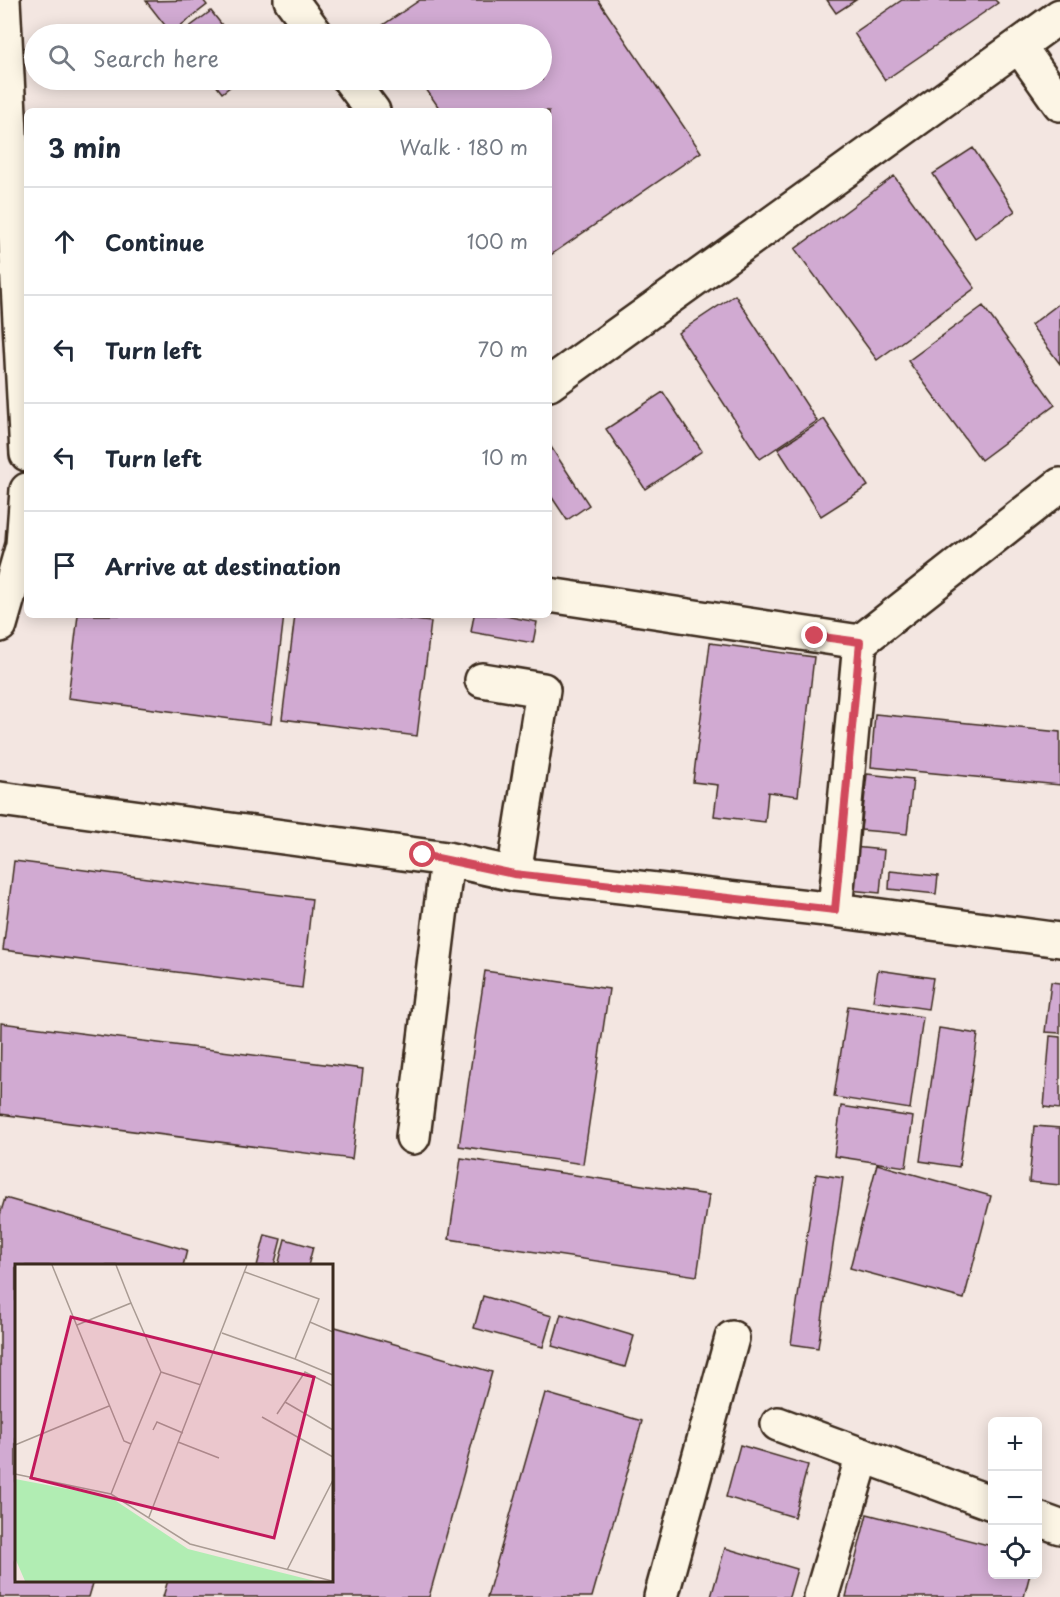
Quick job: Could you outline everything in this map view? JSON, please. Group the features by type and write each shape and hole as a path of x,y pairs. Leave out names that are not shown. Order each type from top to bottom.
{"street":[{"path":"3,0 24,397"},
{"path":"291,0 309,24"},
{"path":"554,368 1060,16"},
{"path":"1019,46 1060,104"},
{"path":"357,90 371,108"},
{"path":"835,910 860,642 1060,485"},
{"path":"0,625 23,545 24,533"},
{"path":"552,595 860,642"},
{"path":"482,680 543,690 514,874"},
{"path":"0,799 447,859 514,874 835,910 1060,940"},
{"path":"413,1137 447,859"},
{"path":"661,1597 732,1338"},
{"path":"778,1424 988,1501"},
{"path":"821,1597 863,1455"},
{"path":"1042,1520 1060,1527"}],"building":[{"path":"203,0 207,5 183,24 164,24 146,1"},
{"path":"420,0 598,0 701,152 552,254 552,108 439,108 427,90 552,90 552,24 384,24"},
{"path":"827,0 856,0 836,13"},
{"path":"902,0 995,0 998,3 885,80 854,33"},
{"path":"211,11 221,24 193,24"},
{"path":"973,148 1015,211 975,238 933,174"},
{"path":"894,176 975,288 877,360 795,249"},
{"path":"735,295 817,421 760,459 678,333"},
{"path":"1060,303 1060,364 1031,325"},
{"path":"983,306 1055,405 981,460 908,361"},
{"path":"663,392 702,451 645,489 606,429"},
{"path":"824,419 868,486 821,516 778,449"},
{"path":"552,449 589,505 567,520 552,498"},
{"path":"78,618 284,618 271,724 68,698"},
{"path":"295,618 398,618 431,622 417,736 282,719"},
{"path":"473,618 516,618 537,622 533,643 471,632"},
{"path":"710,643 814,657 798,796 768,792 765,822 714,816 718,785 693,782"},
{"path":"875,714 1060,732 1060,785 871,767"},
{"path":"867,774 913,779 907,834 861,830"},
{"path":"853,847 884,850 880,893 849,890"},
{"path":"14,861 312,899 302,988 3,950"},
{"path":"890,871 938,876 936,894 889,889"},
{"path":"878,970 933,978 928,1009 873,1001"},
{"path":"485,971 609,989 583,1164 459,1146"},
{"path":"1051,982 1060,983 1060,1033 1045,1032"},
{"path":"848,1006 923,1017 910,1109 834,1097"},
{"path":"1,1023 363,1069 352,1159 0,1114"},
{"path":"939,1028 978,1034 959,1167 920,1161"},
{"path":"1050,1036 1060,1037 1060,1109 1044,1107"},
{"path":"841,1106 913,1117 906,1167 834,1156"},
{"path":"1034,1126 1060,1128 1060,1185 1029,1182"},
{"path":"461,1158 709,1195 697,1276 449,1239"},
{"path":"877,1164 991,1196 964,1299 850,1268"},
{"path":"816,1174 843,1178 818,1348 791,1344"},
{"path":"5,1198 187,1250 184,1264 15,1264 15,1582 93,1582 89,1597 0,1597 0,1215"},
{"path":"265,1235 281,1239 275,1264 258,1264"},
{"path":"285,1239 313,1247 309,1264 279,1264"},
{"path":"483,1296 552,1316 543,1347 474,1328"},
{"path":"561,1314 634,1336 625,1367 552,1346"},
{"path":"333,1326 492,1372 429,1597 163,1597 167,1582 333,1582"},
{"path":"545,1393 642,1421 592,1597 487,1597"},
{"path":"740,1445 808,1465 794,1517 726,1497"},
{"path":"867,1514 988,1545 988,1579 1029,1579 1024,1597 846,1597"},
{"path":"725,1548 797,1569 789,1597 711,1597"}],"route":[{"path":"423,855 514,874 835,910 860,642 815,636"}]}
